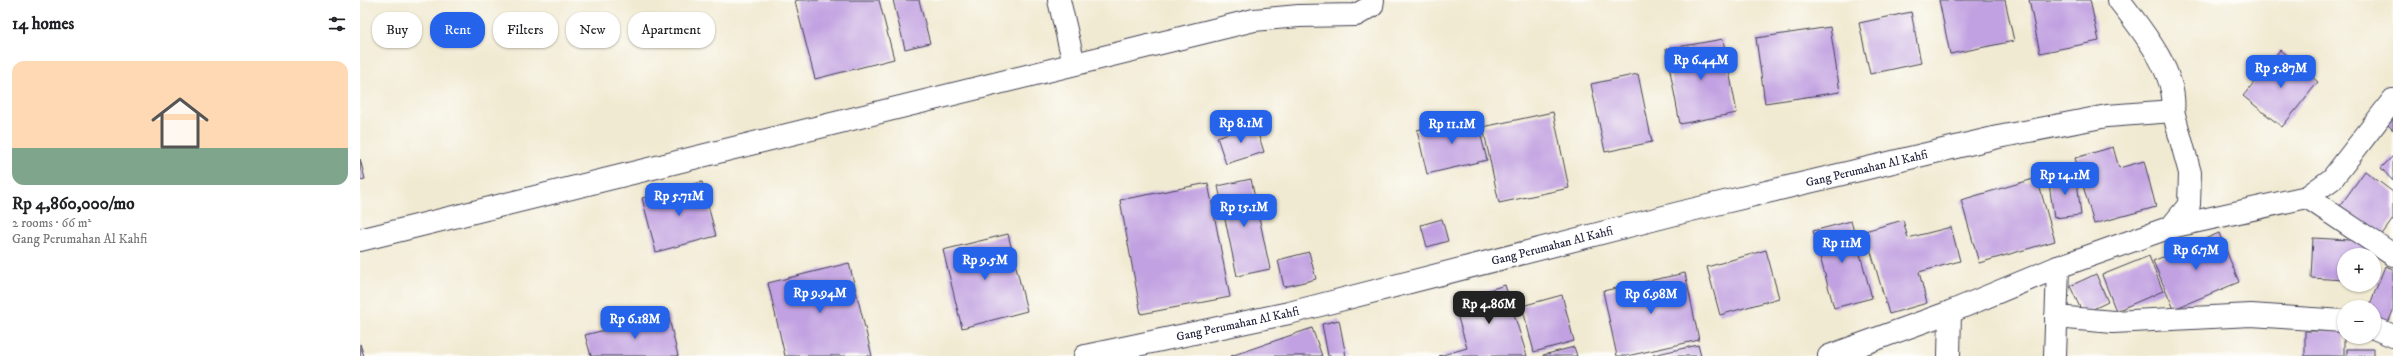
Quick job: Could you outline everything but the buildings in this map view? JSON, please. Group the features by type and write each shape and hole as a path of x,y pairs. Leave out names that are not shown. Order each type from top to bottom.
{"street":[{"path":"1059,0 1074,64"},
{"path":"360,240 1254,20 1299,16 1356,15 1372,6 1373,0"},
{"path":"2119,0 2156,49 2175,99 2173,111 2190,173 2189,205 2171,227"},
{"path":"1828,356 1950,312 2058,267 2171,227 2307,197 2332,179 2393,100"},
{"name":"Gang Perumahan Al Kahfi","path":"1085,356 1288,313 1691,210 1998,137 2107,116 2173,111"},
{"path":"2307,197 2393,255"},
{"path":"2054,356 2058,267"},
{"path":"1949,356 1950,312"},
{"path":"2056,317 2113,322 2251,315 2337,321"},
{"path":"2381,331 2393,336"}]}
